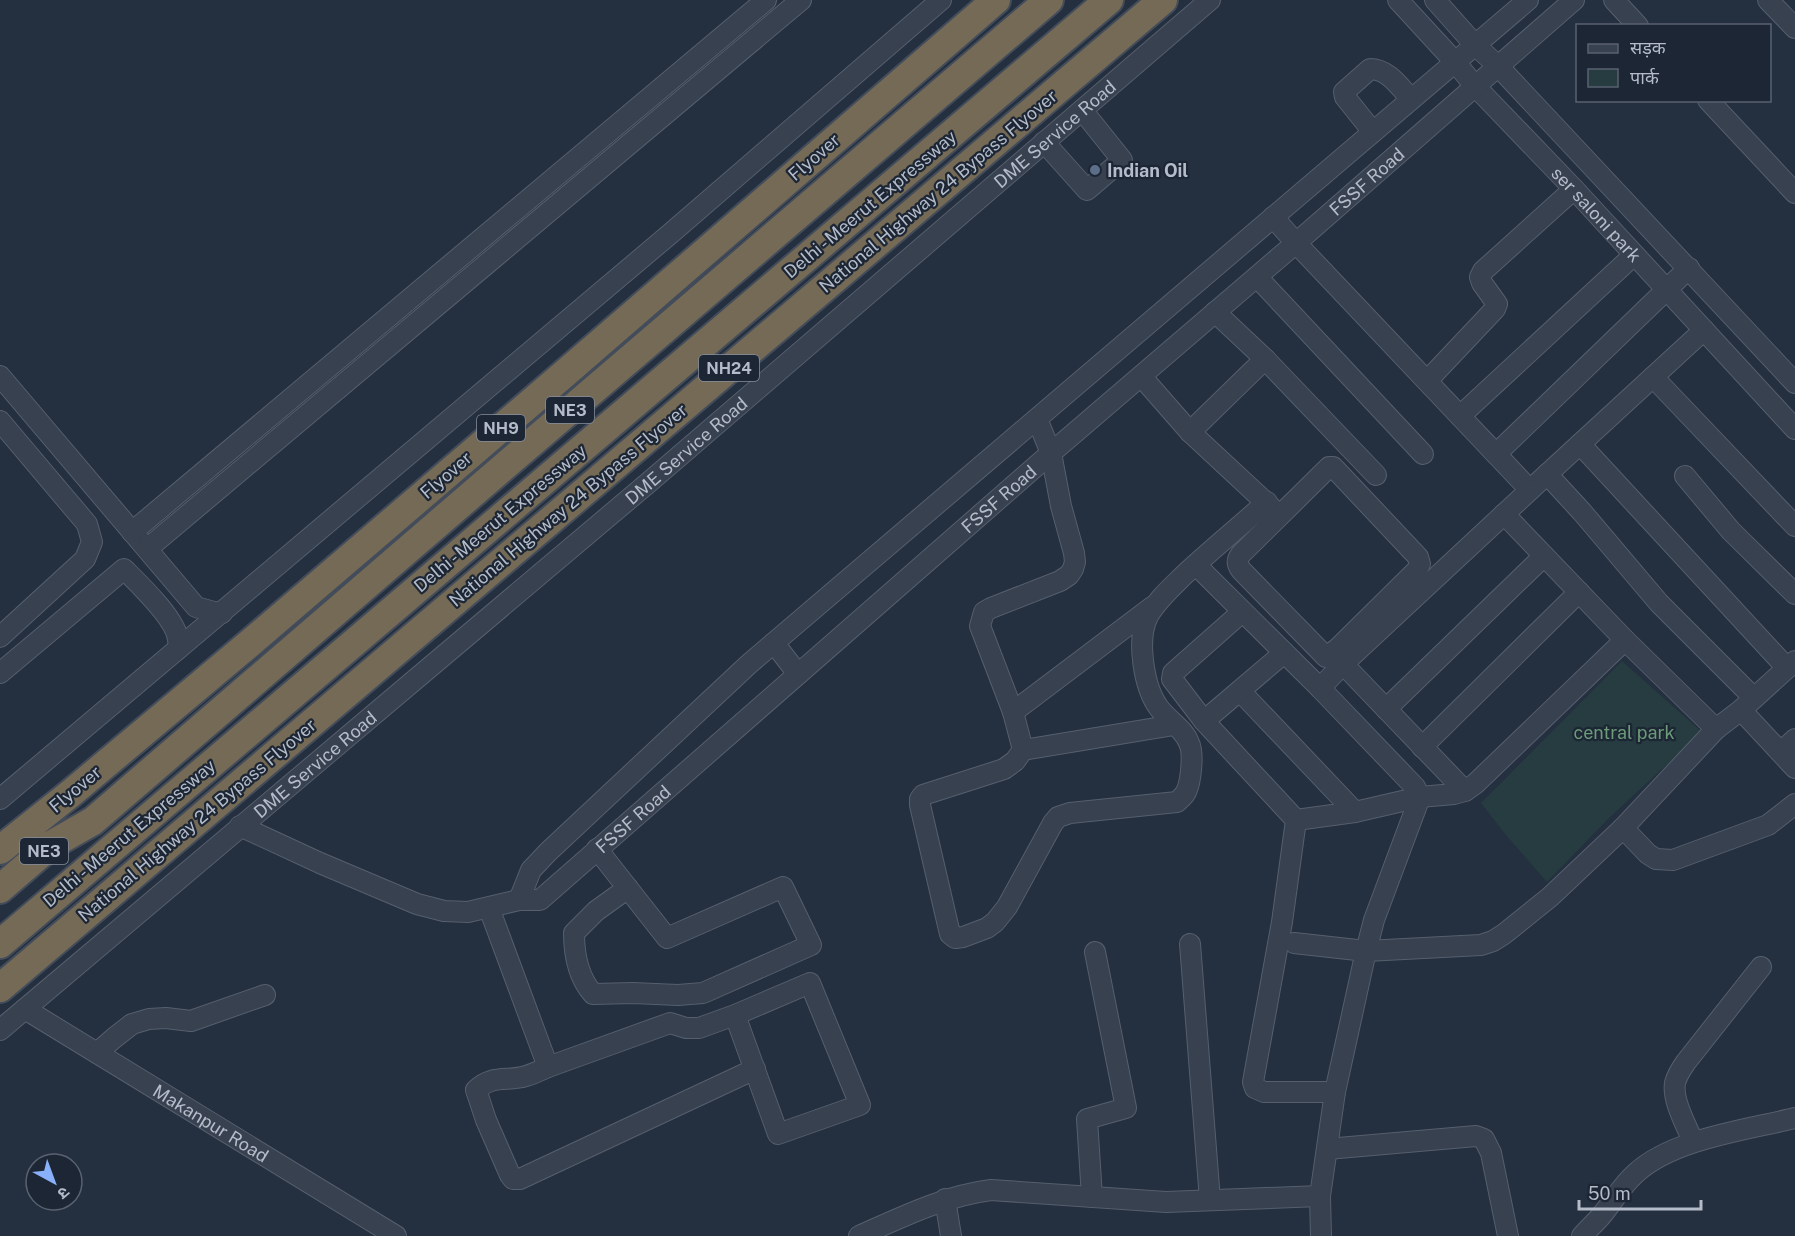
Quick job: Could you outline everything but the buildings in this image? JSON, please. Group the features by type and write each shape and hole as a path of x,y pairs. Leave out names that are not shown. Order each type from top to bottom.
{"highway":[{"name":"Flyover","path":"0,849 70,794 290,608 996,0"},
{"name":"Delhi - Meerut Expressway","path":"0,889 51,845 93,821 1049,0"},
{"name":"Delhi - Meerut Expressway","path":"0,944 1109,0"},
{"name":"National Highway 24 Bypass Flyover","path":"0,988 1163,0"}],"street":[{"path":"132,532 766,0"},
{"path":"147,549 801,0"},
{"path":"0,800 670,234 941,0"},
{"name":"DME Service Road","path":"0,1030 648,483 1210,0"},
{"name":"ser saloni park","path":"1398,0 1475,86 1574,189 1795,429"},
{"path":"1435,0 1795,383"},
{"name":"FSSF Road","path":"519,900 531,870 548,852 749,664 1528,0"},
{"name":"FSSF Road","path":"240,826 417,904 444,911 468,912 519,900 540,900 1574,0"},
{"path":"1614,0 1636,24"},
{"path":"1768,0 1795,28"},
{"path":"1373,132 1345,97 1344,92 1347,87 1370,69 1377,69 1386,73 1412,99"},
{"path":"1710,102 1795,193"},
{"path":"1044,142 1087,190 1096,183 1122,160 1082,110"},
{"path":"1427,381 1495,309 1497,304 1480,277 1483,271 1574,189"},
{"path":"1274,217 1530,490"},
{"path":"1460,416 1634,255"},
{"path":"1496,454 1689,268"},
{"path":"1257,277 1423,454"},
{"path":"1215,312 1265,359 1376,475"},
{"path":"1320,688 1343,664 1704,330"},
{"path":"1190,432 1265,359"},
{"path":"337,361 352,377"},
{"path":"1141,375 1190,432 1274,509"},
{"path":"0,376 196,607 222,613"},
{"path":"1653,377 1795,526"},
{"path":"1023,750 1013,712 980,626 984,612 1060,581 1069,575 1075,562 1051,453 1037,419"},
{"path":"0,421 87,524 92,542 85,559 0,637"},
{"path":"1294,943 1366,951 1481,945 1493,941 1535,910 1623,828 1716,729 1748,704 1791,664 1580,444"},
{"path":"1013,712 1156,605 1196,565 1325,470 1333,467 1418,557 1420,564 1417,570 1337,649 1326,657 1237,565 1237,560 1274,509"},
{"path":"1547,474 1748,704 1780,752 1795,768"},
{"path":"1685,476 1731,531 1795,594"},
{"path":"1504,514 1624,640 1716,729"},
{"path":"1386,709 1544,556"},
{"path":"1196,565 1320,688 1415,787 1420,797 1374,920 1366,951 1335,1092 1320,1196 1321,1236"},
{"path":"0,673 124,569 154,600 174,627 179,639 178,649"},
{"path":"1422,747 1579,592"},
{"path":"1156,605 1147,618 1143,633 1143,663 1158,707 1185,735 1190,743 1192,752 1188,786 1184,795 1176,802 1070,813 1058,817 1002,915 987,927 963,937 956,938 950,934 920,800 923,795 1004,770 1023,750 1174,725"},
{"path":"1242,612 1172,675 1174,682 1204,721 1296,820"},
{"path":"1296,820 1355,812 1420,797 1464,791 1475,784 1624,640"},
{"path":"774,643 798,674"},
{"path":"1204,721 1284,653"},
{"path":"1343,664 1464,791"},
{"path":"1240,691 1355,812"},
{"path":"1780,752 1795,739"},
{"path":"1623,828 1648,854 1656,859 1673,860 1768,825 1795,804"},
{"path":"1296,820 1282,922 1253,1082 1255,1088 1263,1092 1335,1092"},
{"path":"597,849 628,888 667,938 783,887 811,945 703,993 593,994 584,984 574,951 574,933 596,911 628,888"},
{"path":"489,908 548,1067"},
{"path":"1190,944 1210,1200"},
{"path":"1092,1197 1087,1119 1126,1108 1095,952"},
{"path":"1693,1142 1675,1096 1678,1075 1761,967"},
{"path":"735,1015 755,1070 778,1134 860,1105 810,983 699,1028 686,1028 670,1023 524,1077 484,1082 476,1090 510,1175 513,1179 520,1179 755,1070"},
{"path":"97,1053 132,1024 149,1019 166,1018 191,1021 266,995"},
{"name":"Makanpur Road","path":"25,1009 396,1236"},
{"path":"1582,1236 1602,1215 1621,1187 1655,1158 1693,1142 1795,1118"},
{"path":"1327,1149 1476,1136 1484,1139 1491,1153 1508,1236"},
{"path":"859,1236 945,1199 991,1190 1166,1202 1320,1196"},
{"path":"945,1199 951,1236"},
{"path":"1598,1236 1602,1215"}],"green space":[{"name":"central park","path":"1622,661 1702,732 1609,818 1547,882 1481,803"}],"place":[{"name":"Indian Oil","path":"1095,170"}]}
